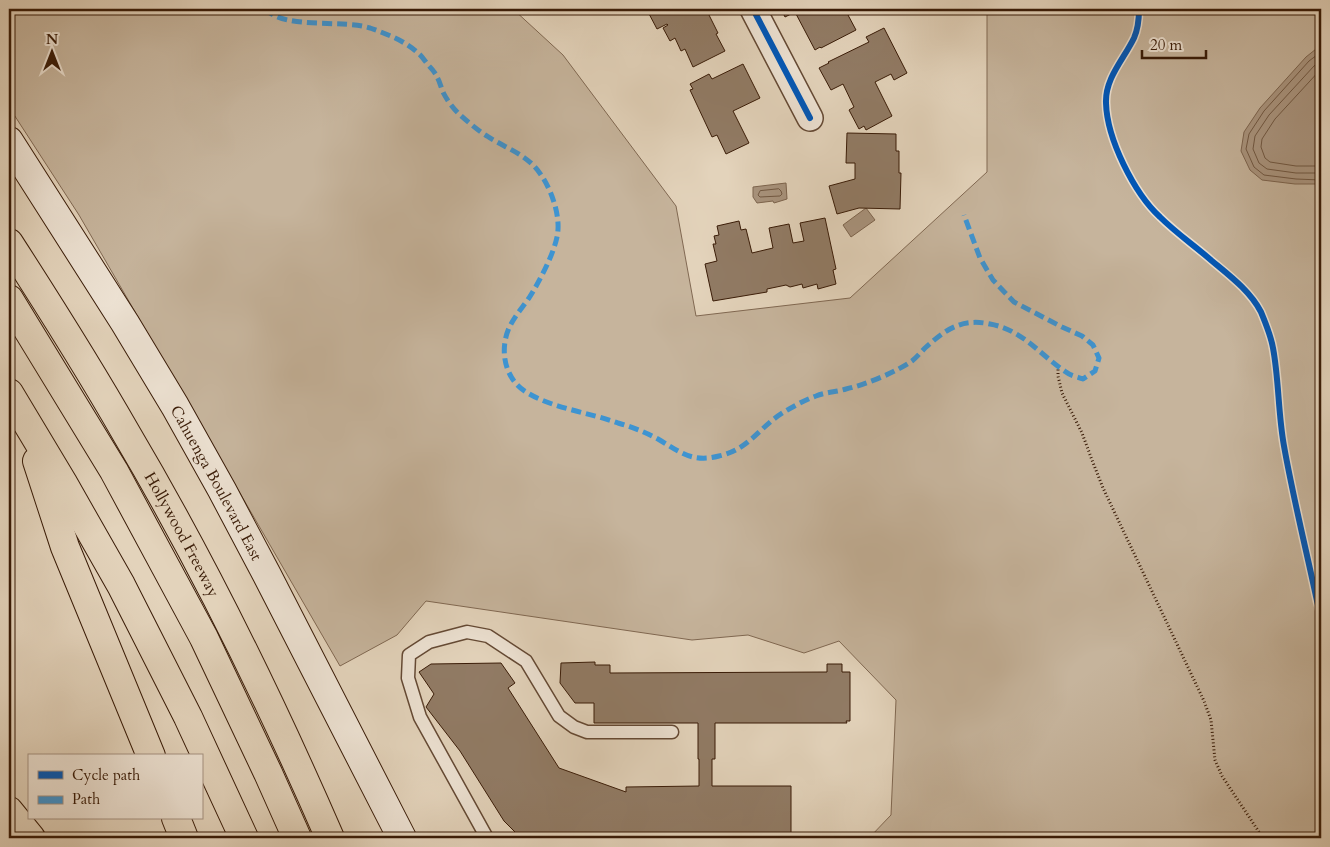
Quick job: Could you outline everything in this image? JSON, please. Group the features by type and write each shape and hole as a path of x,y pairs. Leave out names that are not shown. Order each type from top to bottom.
{"main road":[{"name":"Cahuenga Boulevard East","path":"9,141 120,315 222,490 402,838"},
{"name":"Hollywood Freeway","path":"9,243 127,434 173,516 218,600 259,683 330,838"},
{"path":"9,299 114,471 204,638 297,838"},
{"path":"16,404 65,547 150,754"},
{"path":"16,404 121,585 188,717 244,838"},
{"path":"9,811 31,838"},
{"path":"177,820 184,838"}],"street":[{"path":"753,9 810,118"}],"lane":[{"path":"487,838 420,717 408,678 409,655 429,642 468,632 488,636 526,661 559,716 574,727 587,732 672,732"}],"path":[{"path":"1058,366 1058,376 1062,392 1082,433 1103,488 1212,720 1215,760 1222,776 1263,838"}],"shaded area":[{"path":"9,9 513,9 563,55 676,206 696,316 850,298 987,172 987,9 1321,9 1321,838 869,838 891,815 896,700 839,641 804,653 748,635 692,640 426,601 397,635 340,666 79,215 9,107"}],"water":[{"path":"1321,45 1321,184 1295,184 1262,180 1250,170 1241,151 1244,132 1260,108 1306,57"},
{"path":"786,183 787,199 774,203 773,201 757,203 753,197 753,187"},
{"path":"866,208 875,220 851,237 843,225"}],"building":[{"path":"706,9 725,51 693,67 685,49 681,51 675,38 670,41 663,28 668,25 657,29 647,10"},
{"path":"779,9 851,9 853,12 848,15 856,30 815,50 795,12 785,17"},
{"path":"884,28 907,73 894,80 891,74 875,82 892,116 866,130 864,126 859,129 849,110 854,107 843,84 831,90 819,68 869,42 866,37"},
{"path":"743,64 760,98 733,111 749,143 726,154 717,135 712,137 690,90 693,89 690,84 709,74 712,79"},
{"path":"847,133 896,134 896,151 899,151 899,173 901,173 900,209 859,208 837,214 829,186 855,179 855,163 846,163"},
{"path":"825,218 836,269 833,270 836,284 818,289 817,284 803,288 802,284 790,287 786,285 767,289 767,292 713,301 705,264 717,261 713,244 716,244 714,236 719,235 717,226 739,221 741,230 746,229 752,253 773,248 769,228 789,224 793,243 804,241 800,223"},
{"path":"595,662 595,665 610,665 610,673 827,672 827,664 842,664 842,672 850,672 850,721 846,721 847,723 715,723 715,759 712,759 712,786 791,786 791,838 521,838 504,821 460,751 426,707 434,694 419,672 431,664 501,663 515,683 508,688 559,768 626,792 626,787 699,786 698,723 594,723 594,703 575,703 560,683 561,663"}],"marked path":[{"path":"265,9 286,20 358,25 402,41 420,55 434,72 445,96 458,113 483,134 517,153 533,165 544,180 553,199 558,219 558,228 555,244 545,269 509,328 506,337 504,355 513,380 526,392 537,398 633,428 653,436 687,455 710,458 730,453 747,443 775,418 808,399 854,387 889,374 912,361 947,330 963,324 980,323 1002,327 1022,337 1074,376 1083,379 1095,371 1099,358 1093,345 1082,336 1014,302 993,280 980,258 964,215"}],"cycle path":[{"path":"753,9 810,118"},
{"path":"1139,9 1135,35 1109,85 1106,103 1111,133 1132,180 1150,207 1172,229 1239,284 1261,312 1272,344 1284,446 1295,504 1321,616"}]}
